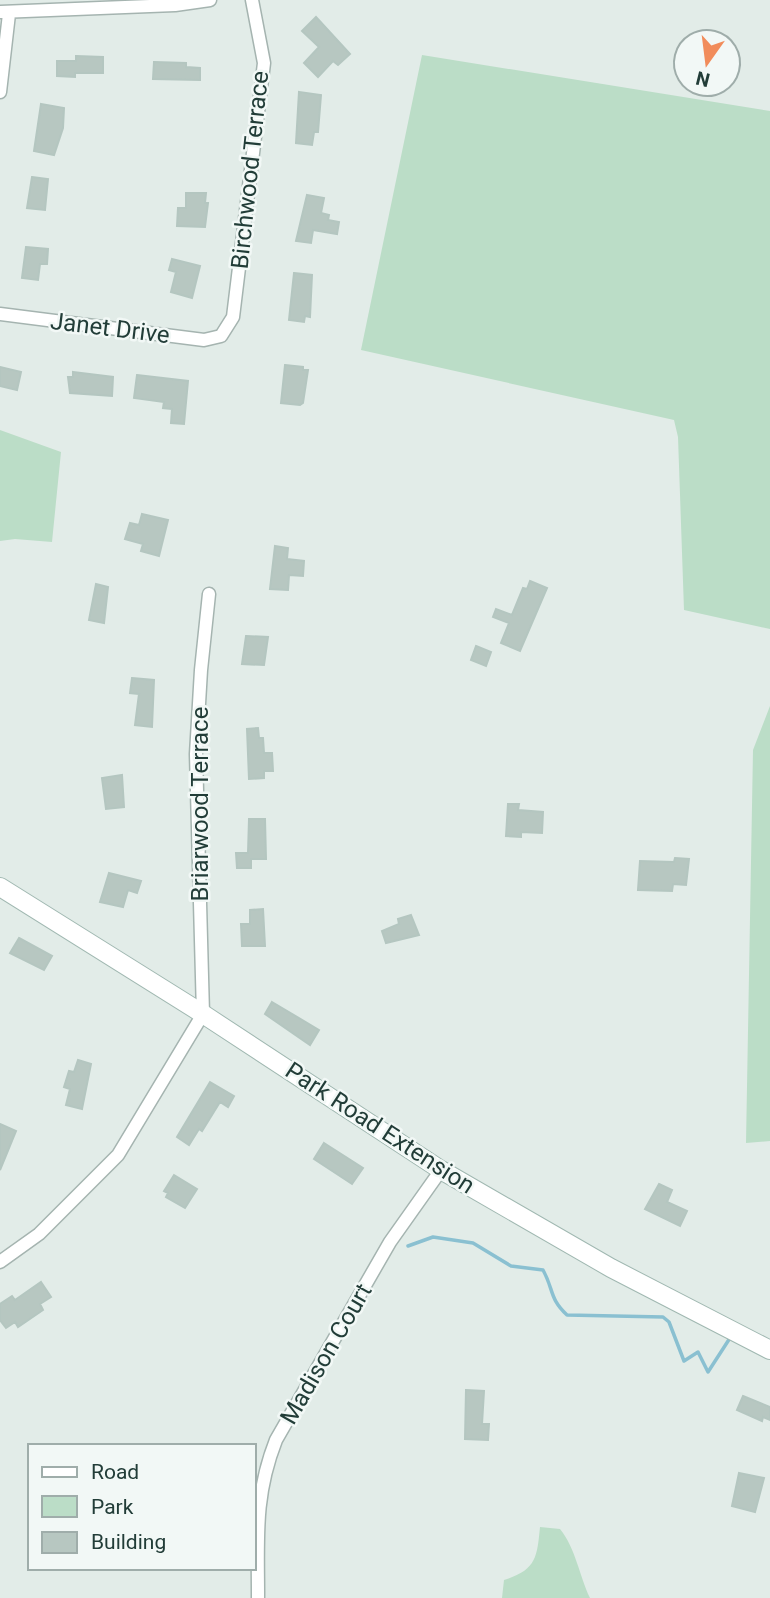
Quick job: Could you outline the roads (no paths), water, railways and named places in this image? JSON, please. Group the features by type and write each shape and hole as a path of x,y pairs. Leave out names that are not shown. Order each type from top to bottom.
{"street":[{"path":"0,92 5,13 210,0"},
{"name":"Birchwood Terrace","path":"221,336 233,317 264,63 252,0"},
{"name":"Janet Drive","path":"0,314 204,340 221,336"},
{"name":"Briarwood Terrace","path":"203,1014 196,754 209,594"},
{"name":"Park Road Extension","path":"0,887 203,1014 441,1170 611,1268 770,1350"},
{"path":"0,1262 39,1234 118,1154 203,1014"},
{"name":"Madison Court","path":"257,1598 258,1502 264,1471 276,1440 390,1242 441,1170"}],"waterway":[{"path":"408,1246 433,1237 473,1243 511,1266 543,1270 554,1299 567,1315 663,1317 669,1322 684,1361 698,1352 708,1372 730,1338"}]}
